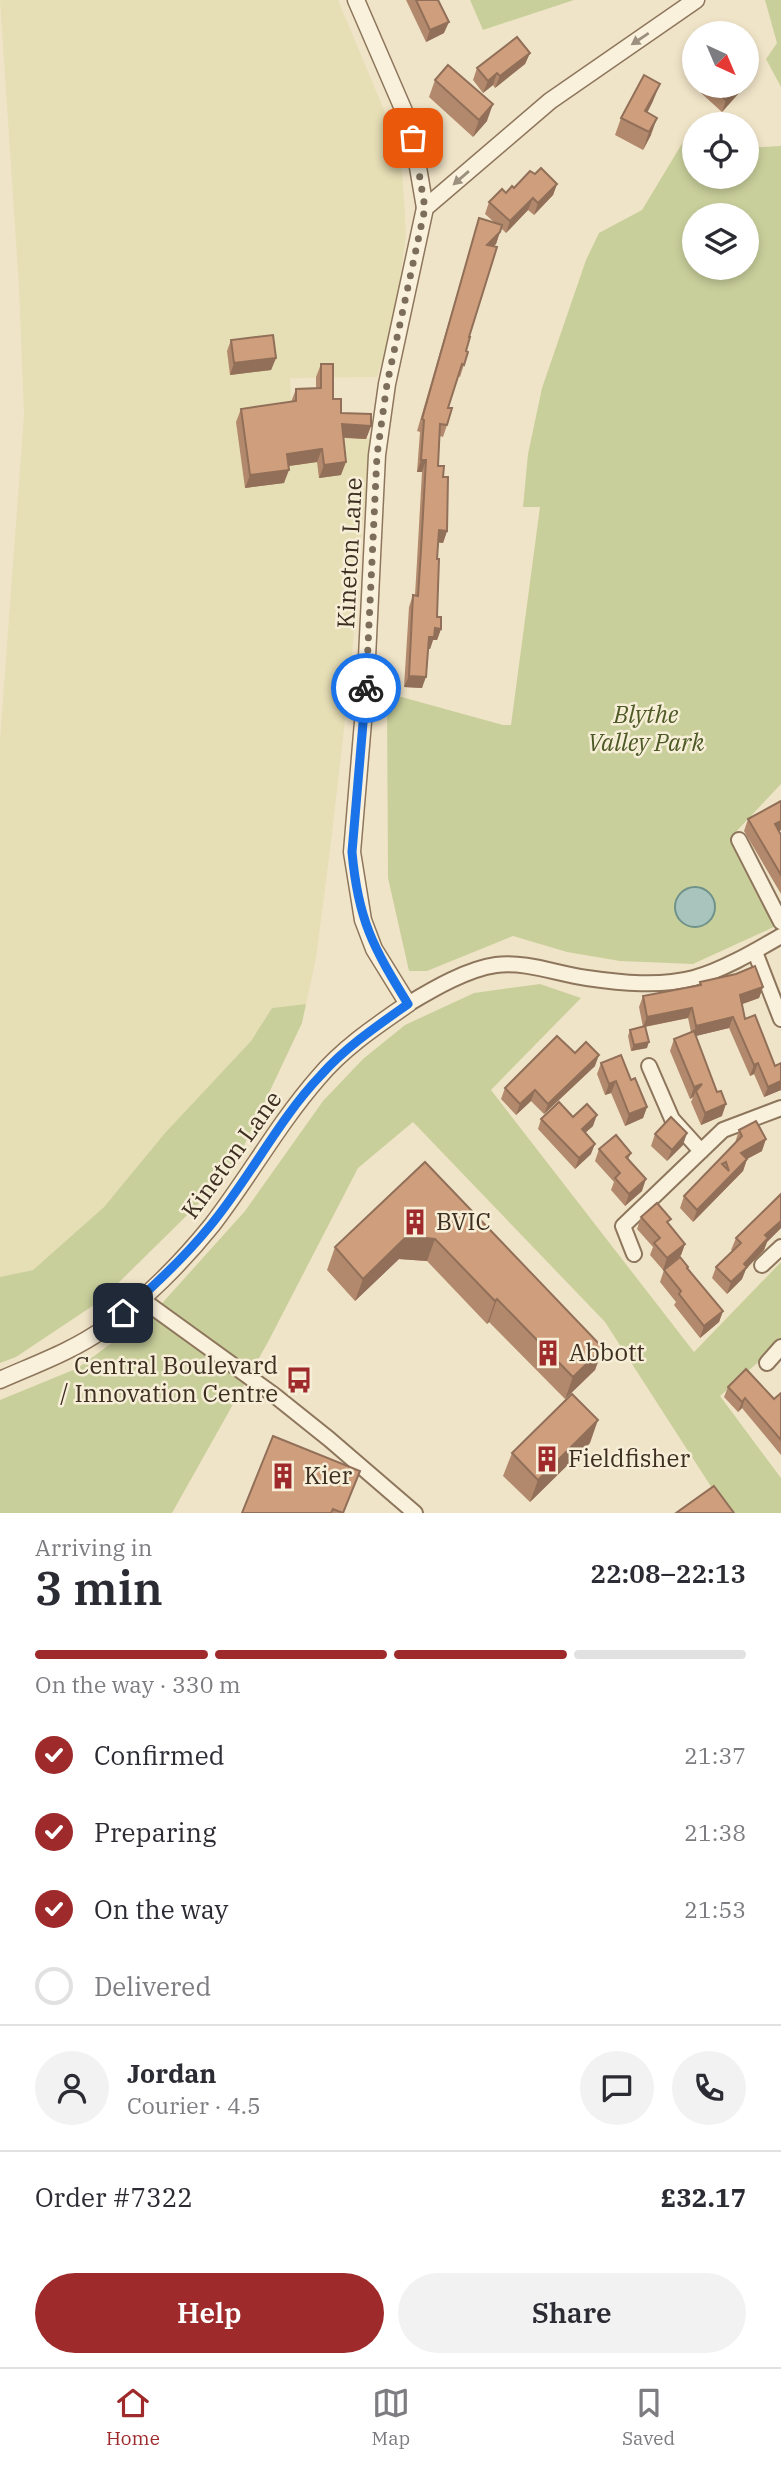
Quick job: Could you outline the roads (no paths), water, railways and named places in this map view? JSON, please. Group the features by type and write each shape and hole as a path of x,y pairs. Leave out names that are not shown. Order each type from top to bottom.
{"street":[{"path":"356,0 407,118 425,208"},
{"path":"425,208 550,101 696,0"},
{"name":"Kineton Lane","path":"0,1380 70,1349 106,1328 178,1263 211,1226 319,1076 343,1052 408,1004 374,949 363,920 352,852 366,685 377,455 387,384 425,208"},
{"path":"739,839 781,922"},
{"path":"408,1004 437,987 496,965 534,967 587,978 646,984 694,978 755,952 781,936"},
{"path":"755,952 781,1019"},
{"path":"649,1066 673,1119 701,1151"},
{"path":"634,1254 623,1227 723,1130 781,1108"},
{"path":"762,1265 781,1247"},
{"path":"140,1298 274,1395 415,1513"},
{"path":"767,1363 781,1347"}],"water":[{"path":"695,887 709,893 715,907 709,921 695,927 681,921 675,907 681,893"}],"place":[{"name":"BVIC","path":"415,1222"},
{"name":"Abbott","path":"548,1353"},
{"name":"Central Boulevard / Innovation Centre","path":"299,1380"},
{"name":"Fieldfisher","path":"547,1459"},
{"name":"Kier","path":"283,1476"}],"park label":[{"name":"Blythe Valley Park","path":"646,729"}]}
